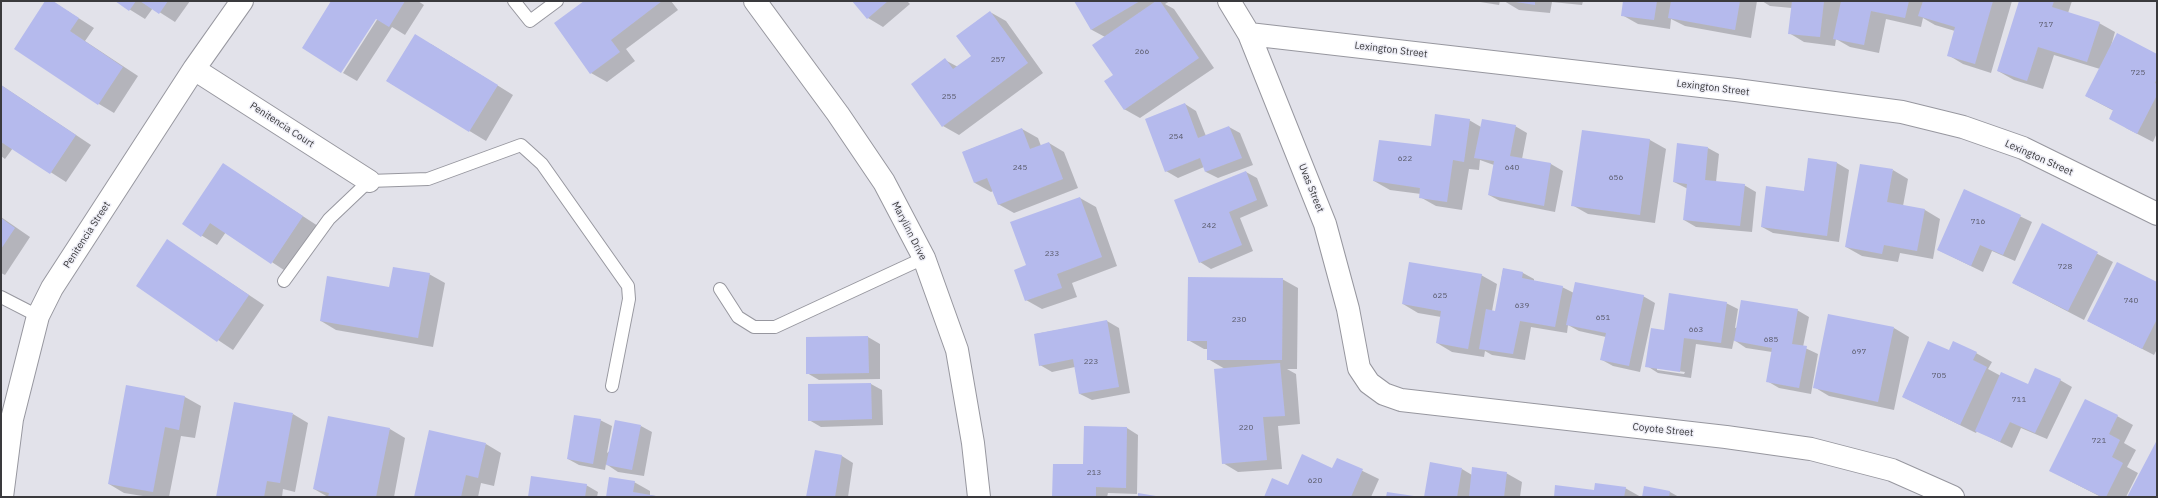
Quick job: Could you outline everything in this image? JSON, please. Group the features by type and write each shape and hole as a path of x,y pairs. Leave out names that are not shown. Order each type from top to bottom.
{"street":[{"name":"Penitencia Street","path":"2,497 12,419 38,316 52,288 194,69 242,1"},
{"name":"Marylinn Drive","path":"755,1 838,114 884,182 924,258 957,350 974,443 979,497"},
{"name":"Uvas Street","path":"1228,1 1249,34 1325,224 1348,309 1359,368 1369,383"},
{"name":"Lexington Street","path":"1249,34 1736,90 1902,112 1963,127 2023,148 2157,214"},
{"name":"Penitencia Court","path":"194,69 369,181"},
{"name":"Coyote Street","path":"1369,383 1384,394 1401,400 1726,437 1811,449 1892,470 1953,497"}],"lane":[{"path":"514,1 530,21 557,1"},
{"path":"284,281 329,220 369,181 428,179 521,145 542,164 628,286 629,299 612,386"},
{"path":"720,289 738,317 754,327 775,327 924,258"},
{"path":"1,297 38,316"}],"building":[{"path":"45,1 53,1 79,18 70,31 123,67 98,105 14,49"},
{"path":"115,1 136,1 129,11"},
{"path":"140,1 168,1 159,14"},
{"path":"331,1 405,1 389,27 376,19 341,73 302,48"},
{"path":"584,1 662,1 611,40 620,52 590,74 554,23"},
{"path":"852,1 888,1 867,19"},
{"path":"1074,1 1140,1 1091,30"},
{"path":"1156,1 1160,1 1199,58 1124,110 1104,81 1113,75 1092,45"},
{"path":"1510,1 1535,1 1535,5"},
{"path":"1623,1 1657,1 1654,20 1621,16"},
{"path":"1671,1 1740,1 1735,30 1668,18"},
{"path":"1792,1 1824,1 1820,37 1788,34"},
{"path":"1841,1 1909,1 1905,18 1871,11 1864,45 1833,39"},
{"path":"1923,1 1993,1 1975,64 1947,56 1955,27 1918,16"},
{"path":"2019,1 2054,1 2052,7 2100,22 2087,62 2038,47 2027,81 1997,71"},
{"path":"990,11 1028,63 942,127 911,84 945,58 953,69 971,56 956,36"},
{"path":"2117,33 2157,54 2157,78 2155,83 2157,84 2157,95 2137,134 2109,119 2113,110 2085,96"},
{"path":"415,34 498,85 469,132 386,81"},
{"path":"1,85 76,135 50,174 1,142"},
{"path":"1185,103 1198,138 1229,126 1242,158 1205,172 1200,158 1165,172 1145,119"},
{"path":"1435,114 1470,119 1464,162 1453,160 1447,202 1419,198 1420,188 1373,181 1379,140 1431,146"},
{"path":"1482,119 1516,125 1510,156 1551,163 1544,206 1488,195 1494,161 1474,158"},
{"path":"1022,128 1030,149 1049,142 1063,179 998,205 987,178 974,183 962,152"},
{"path":"1582,130 1650,139 1640,215 1571,206"},
{"path":"1677,143 1708,147 1705,180 1745,184 1740,226 1683,220 1687,184 1673,182"},
{"path":"1808,158 1837,162 1827,236 1761,227 1766,186 1804,191"},
{"path":"223,163 303,216 271,264 210,223 201,237 182,224"},
{"path":"1860,164 1893,169 1887,202 1925,209 1917,251 1884,245 1882,254 1845,247"},
{"path":"1246,171 1257,200 1229,212 1242,245 1199,263 1174,200"},
{"path":"1964,189 2021,215 2003,255 1980,245 1971,266 1937,250"},
{"path":"1080,197 1102,257 1057,274 1062,288 1025,301 1014,270 1026,265 1010,222"},
{"path":"1,218 15,228 1,249"},
{"path":"2042,223 2098,252 2068,311 2012,283"},
{"path":"167,239 249,295 217,342 136,286"},
{"path":"1409,262 1482,274 1468,349 1436,343 1441,311 1402,304"},
{"path":"2117,262 2157,282 2157,319 2142,349 2087,321"},
{"path":"393,267 430,273 418,338 320,321 327,276 389,287"},
{"path":"1503,268 1523,272 1522,278 1563,286 1555,327 1520,321 1513,354 1479,349 1486,309 1495,311"},
{"path":"1188,277 1283,278 1282,360 1207,360 1207,341 1187,341"},
{"path":"1575,282 1644,295 1629,366 1600,360 1606,333 1566,325"},
{"path":"1669,293 1727,302 1721,343 1684,338 1680,372 1645,367 1651,328 1664,330"},
{"path":"1741,300 1798,309 1792,344 1807,346 1799,388 1766,382 1772,348 1734,341"},
{"path":"1828,314 1894,327 1878,402 1813,388"},
{"path":"1107,320 1119,387 1079,394 1073,359 1039,366 1034,334"},
{"path":"868,336 869,373 806,374 806,337"},
{"path":"1928,341 1949,350 1953,341 1977,352 1973,360 1987,367 1960,425 1902,397"},
{"path":"1280,363 1285,416 1263,417 1267,460 1222,464 1214,369"},
{"path":"2035,368 2061,379 2035,433 2010,422 2000,442 1975,431 2001,372 2028,384"},
{"path":"871,383 872,419 808,421 808,384"},
{"path":"126,385 185,396 179,430 165,427 153,492 108,484"},
{"path":"2085,399 2118,415 2109,434 2120,440 2112,457 2123,463 2106,497 2102,497 2049,471"},
{"path":"234,402 293,413 280,483 267,481 264,497 216,497"},
{"path":"574,415 601,419 593,464 567,459"},
{"path":"328,416 390,428 376,497 328,497 329,493 313,489"},
{"path":"615,420 641,425 632,470 606,465"},
{"path":"1084,426 1127,427 1126,488 1096,487 1096,497 1052,497 1053,464 1083,464"},
{"path":"429,430 486,443 478,478 466,475 461,497 414,497"},
{"path":"2157,440 2157,497 2127,497"},
{"path":"815,450 842,455 835,497 806,497"},
{"path":"1302,454 1332,468 1337,458 1363,469 1351,497 1264,497 1272,478 1288,485"},
{"path":"1430,462 1462,468 1457,497 1424,497"},
{"path":"1472,467 1507,472 1504,497 1469,497"},
{"path":"531,476 587,484 585,497 528,497"},
{"path":"609,477 635,481 633,492 662,497 606,497"},
{"path":"1595,483 1626,487 1624,497 1554,497 1555,485 1594,490"},
{"path":"1644,486 1670,491 1669,497 1642,497"},
{"path":"1387,492 1414,496 1386,497"},
{"path":"1138,493 1156,496 1156,497 1138,497"}]}
